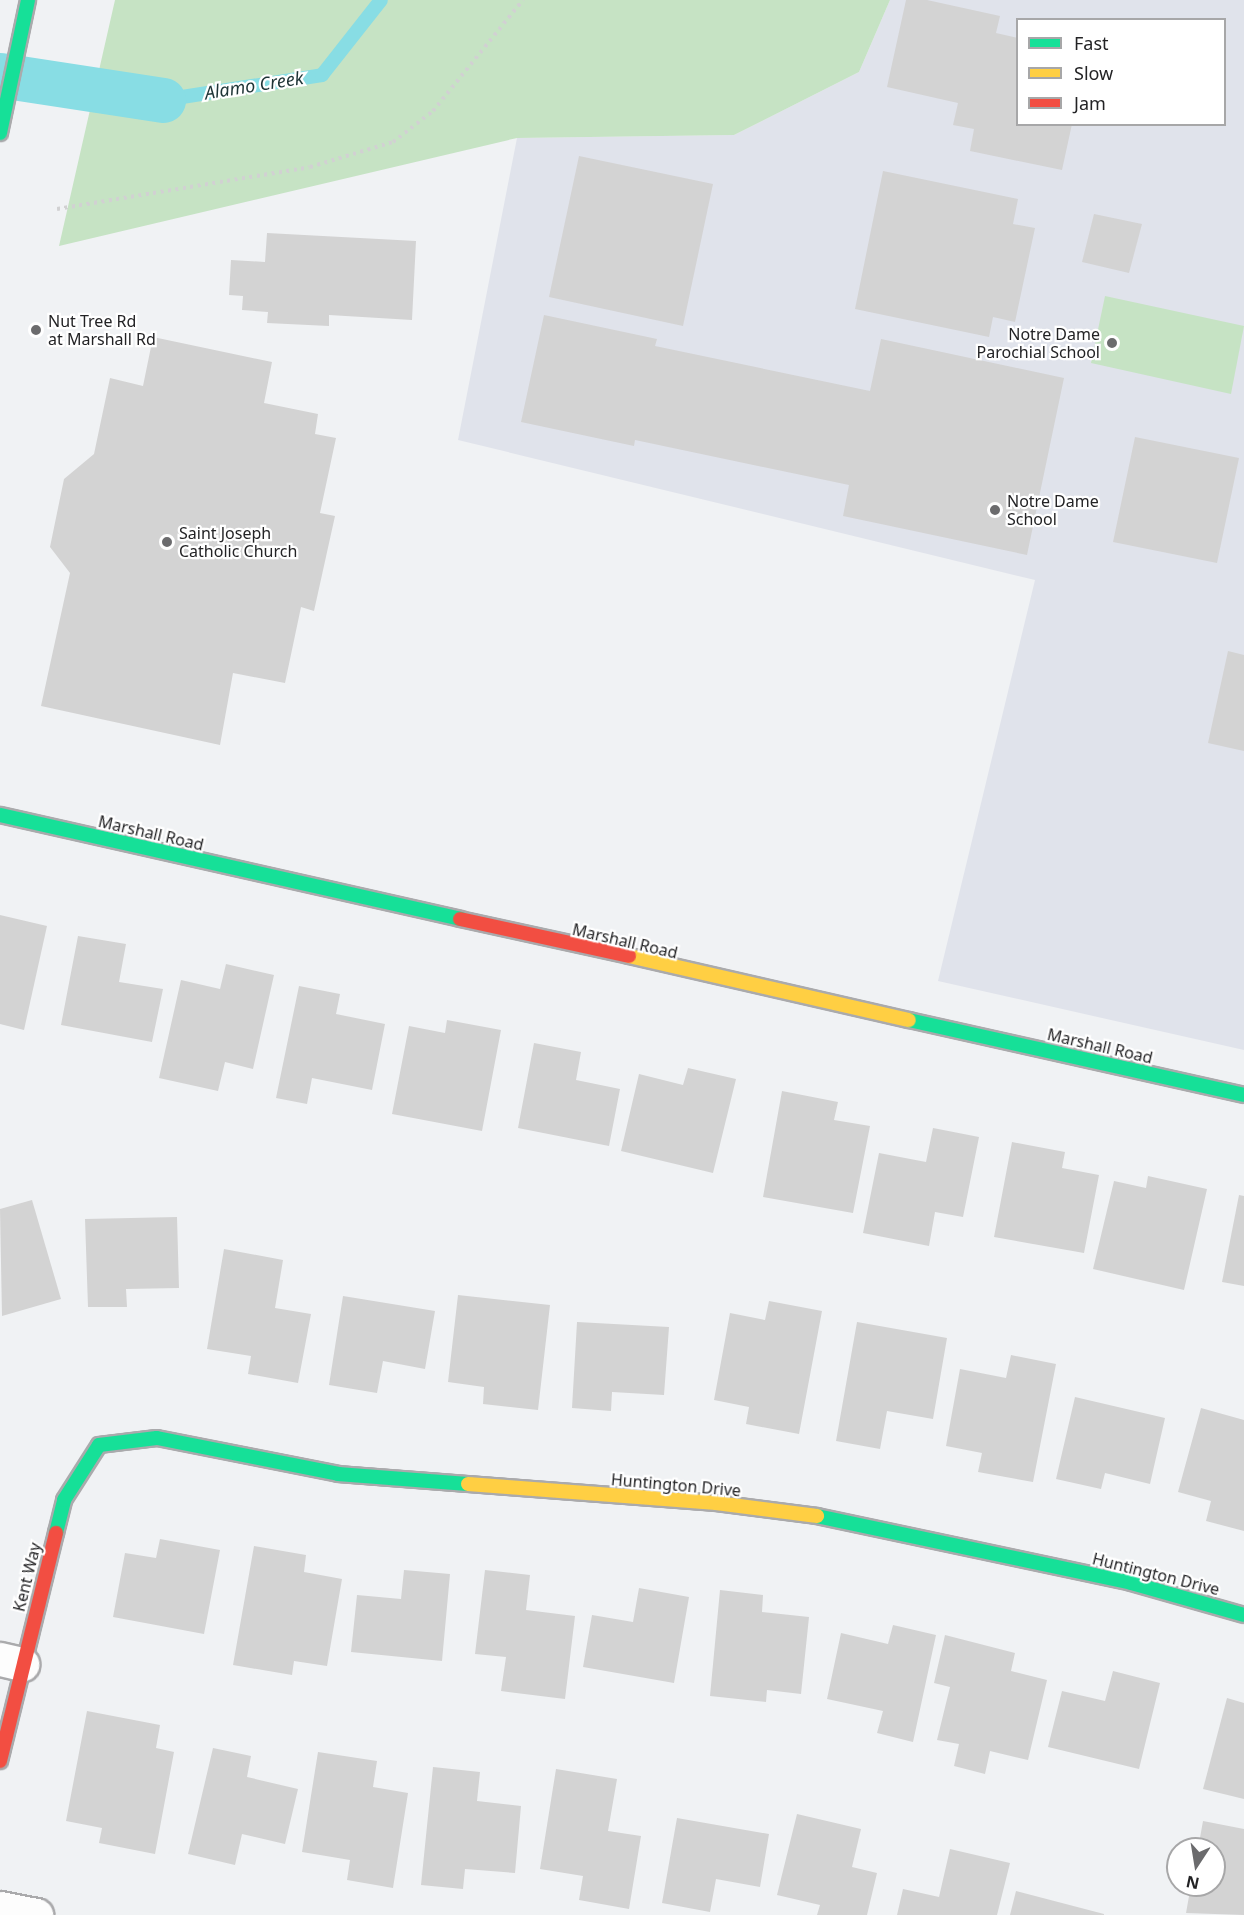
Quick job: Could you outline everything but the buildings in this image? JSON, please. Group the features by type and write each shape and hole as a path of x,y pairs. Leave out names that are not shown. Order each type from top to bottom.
{"street":[{"path":"0,133 28,0"},
{"name":"Marshall Road","path":"0,815 1244,1095"},
{"name":"Huntington Drive","path":"99,1445 157,1438 338,1474 716,1503 823,1517 1131,1583 1244,1615"},
{"name":"Kent Way","path":"0,1761 11,1662 64,1500 99,1445"},
{"path":"0,1908 36,1915"}],"path":[{"path":"57,209 191,190 310,167 393,142 433,111 523,0"}],"shaded area":[{"name":"Notre Dame School","path":"890,0 1244,0 1244,1050 938,981 1035,580 458,440 517,138 734,135 859,72"}],"green space":[{"path":"115,0 890,0 859,72 734,135 517,138 59,246"},
{"path":"1105,296 1244,326 1231,394 1091,363"}],"waterway":[{"name":"Alamo Creek","path":"163,100 322,75 381,0"},
{"path":"0,75 163,100"}],"traffic: fast":[{"path":"0,133 28,0"},
{"path":"0,815 460,919"},
{"path":"909,1020 1244,1095"},
{"path":"56,1533 64,1500 99,1445 157,1438 338,1474 468,1484"},
{"path":"817,1516 1131,1583 1244,1615"}],"traffic: slow":[{"path":"629,956 909,1020"},
{"path":"468,1484 716,1503 817,1516"}],"traffic: jam":[{"path":"460,919 629,956"},
{"path":"0,1761 56,1533"}],"place":[{"name":"Nut Tree Rd at Marshall Rd","path":"36,330"},
{"name":"Notre Dame Parochial School","path":"1112,343"},
{"name":"Notre Dame School","path":"995,510"},
{"name":"Saint Joseph Catholic Church","path":"167,542"}]}
